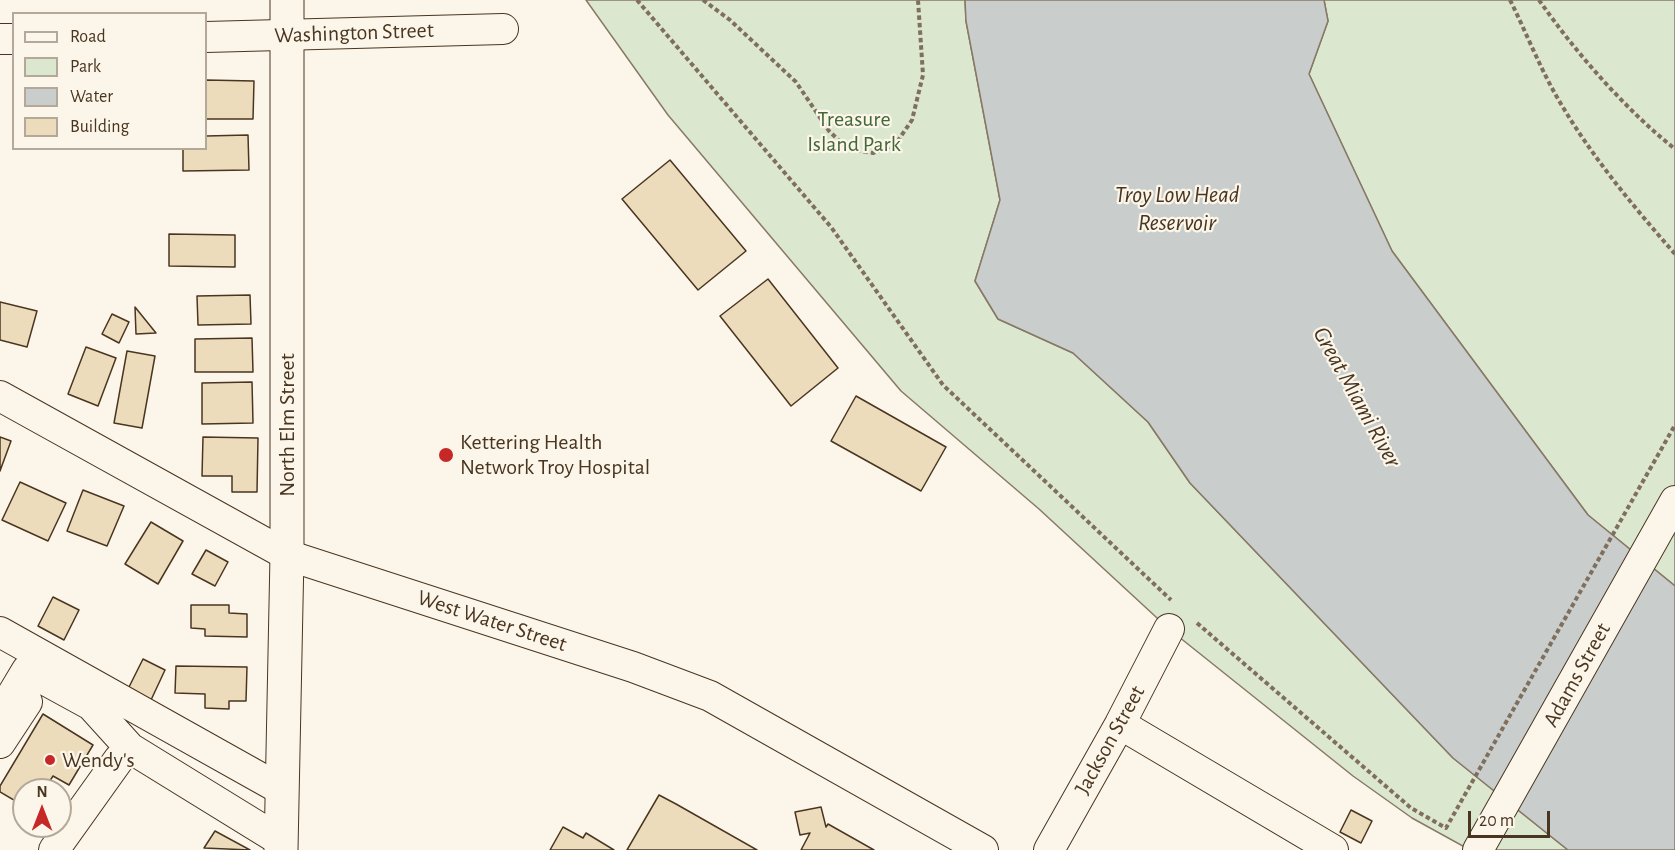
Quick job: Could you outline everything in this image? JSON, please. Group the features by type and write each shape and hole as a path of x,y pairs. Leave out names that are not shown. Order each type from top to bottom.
{"main road":[{"name":"North Elm Street","path":"281,845 287,555 287,0"}],"street":[{"name":"Washington Street","path":"207,37 503,29"},
{"name":"West Water Street","path":"0,396 287,555 633,667 710,696 982,850"},
{"name":"Adams Street","path":"1478,850 1675,501"},
{"name":"Jackson Street","path":"1049,850 1180,618"},
{"path":"0,632 282,790"},
{"path":"0,715 27,670 91,705 124,753"},
{"path":"0,743 35,689 79,714 124,753 281,845"},
{"path":"1120,724 1333,850"},
{"path":"54,850 124,753"}],"path":[{"path":"637,0 831,227 943,385 1180,618 1411,808 1446,828 1675,425"},
{"path":"703,0 730,20 796,82 829,131 848,149 873,153 895,145 912,120 923,75 918,0"},
{"path":"1510,0 1560,102 1626,198 1675,254"},
{"path":"1539,0 1608,84 1675,149"}],"green space":[{"name":"Treasure Island Park","path":"586,0 965,0 966,21 1000,200 975,281 998,319 1073,353 1148,422 1190,483 1453,758 1568,850 1470,850 1412,818 1353,776 1169,629 1039,509 901,391 668,115"},
{"path":"1324,0 1675,0 1675,586 1588,515 1392,251 1309,74 1328,21"}],"water":[{"name":"Troy Low Head Reservoir","path":"965,0 1324,0 1328,21 1309,74 1392,251 1588,515 1675,586 1675,850 1568,850 1453,758 1190,483 1148,422 1073,353 998,319 975,281 1000,200 966,21"}],"building":[{"path":"207,80 254,81 253,119 207,119"},
{"path":"248,135 249,170 183,171 183,150 207,150 207,136"},
{"path":"670,160 746,251 698,290 622,199"},
{"path":"169,234 235,235 235,267 169,266"},
{"path":"768,279 838,368 791,406 720,316"},
{"path":"250,295 251,324 198,325 197,296"},
{"path":"0,302 37,311 27,347 0,340"},
{"path":"135,307 156,333 136,334"},
{"path":"112,314 129,322 119,343 102,334"},
{"path":"252,338 253,372 195,372 195,339"},
{"path":"86,347 116,358 98,406 68,394"},
{"path":"127,351 155,356 142,428 114,423"},
{"path":"252,382 253,423 202,424 202,383"},
{"path":"856,396 946,447 921,491 831,441"},
{"path":"0,437 11,441 0,471"},
{"path":"203,437 258,438 257,492 232,492 232,476 202,476"},
{"path":"20,482 66,503 48,541 2,520"},
{"path":"83,490 124,506 107,546 67,531"},
{"path":"151,522 183,541 158,584 125,564"},
{"path":"206,550 228,562 215,586 192,574"},
{"path":"53,597 79,610 64,640 38,626"},
{"path":"191,605 229,605 229,613 247,614 247,637 205,636 205,629 191,628"},
{"path":"143,659 165,670 151,700 128,689"},
{"path":"176,666 247,667 246,701 229,701 229,709 205,708 205,694 175,693"},
{"name":"Wendy's","path":"43,714 93,745 72,780 72,778 53,776 52,778 12,778 12,799 0,792 0,786"},
{"path":"659,795 676,804 757,850 627,850"},
{"path":"821,807 826,827 828,824 874,850 801,850 810,833 800,835 795,812"},
{"path":"1351,810 1372,821 1361,843 1340,832"},
{"path":"563,827 583,838 586,833 614,850 550,850"},
{"path":"215,831 250,850 204,848"}],"place":[{"name":"Kettering Health Network Troy Hospital","path":"446,455"},
{"name":"Wendy's","path":"50,760"}],"water label":[{"name":"Great Miami River","path":"1357,397"}]}
